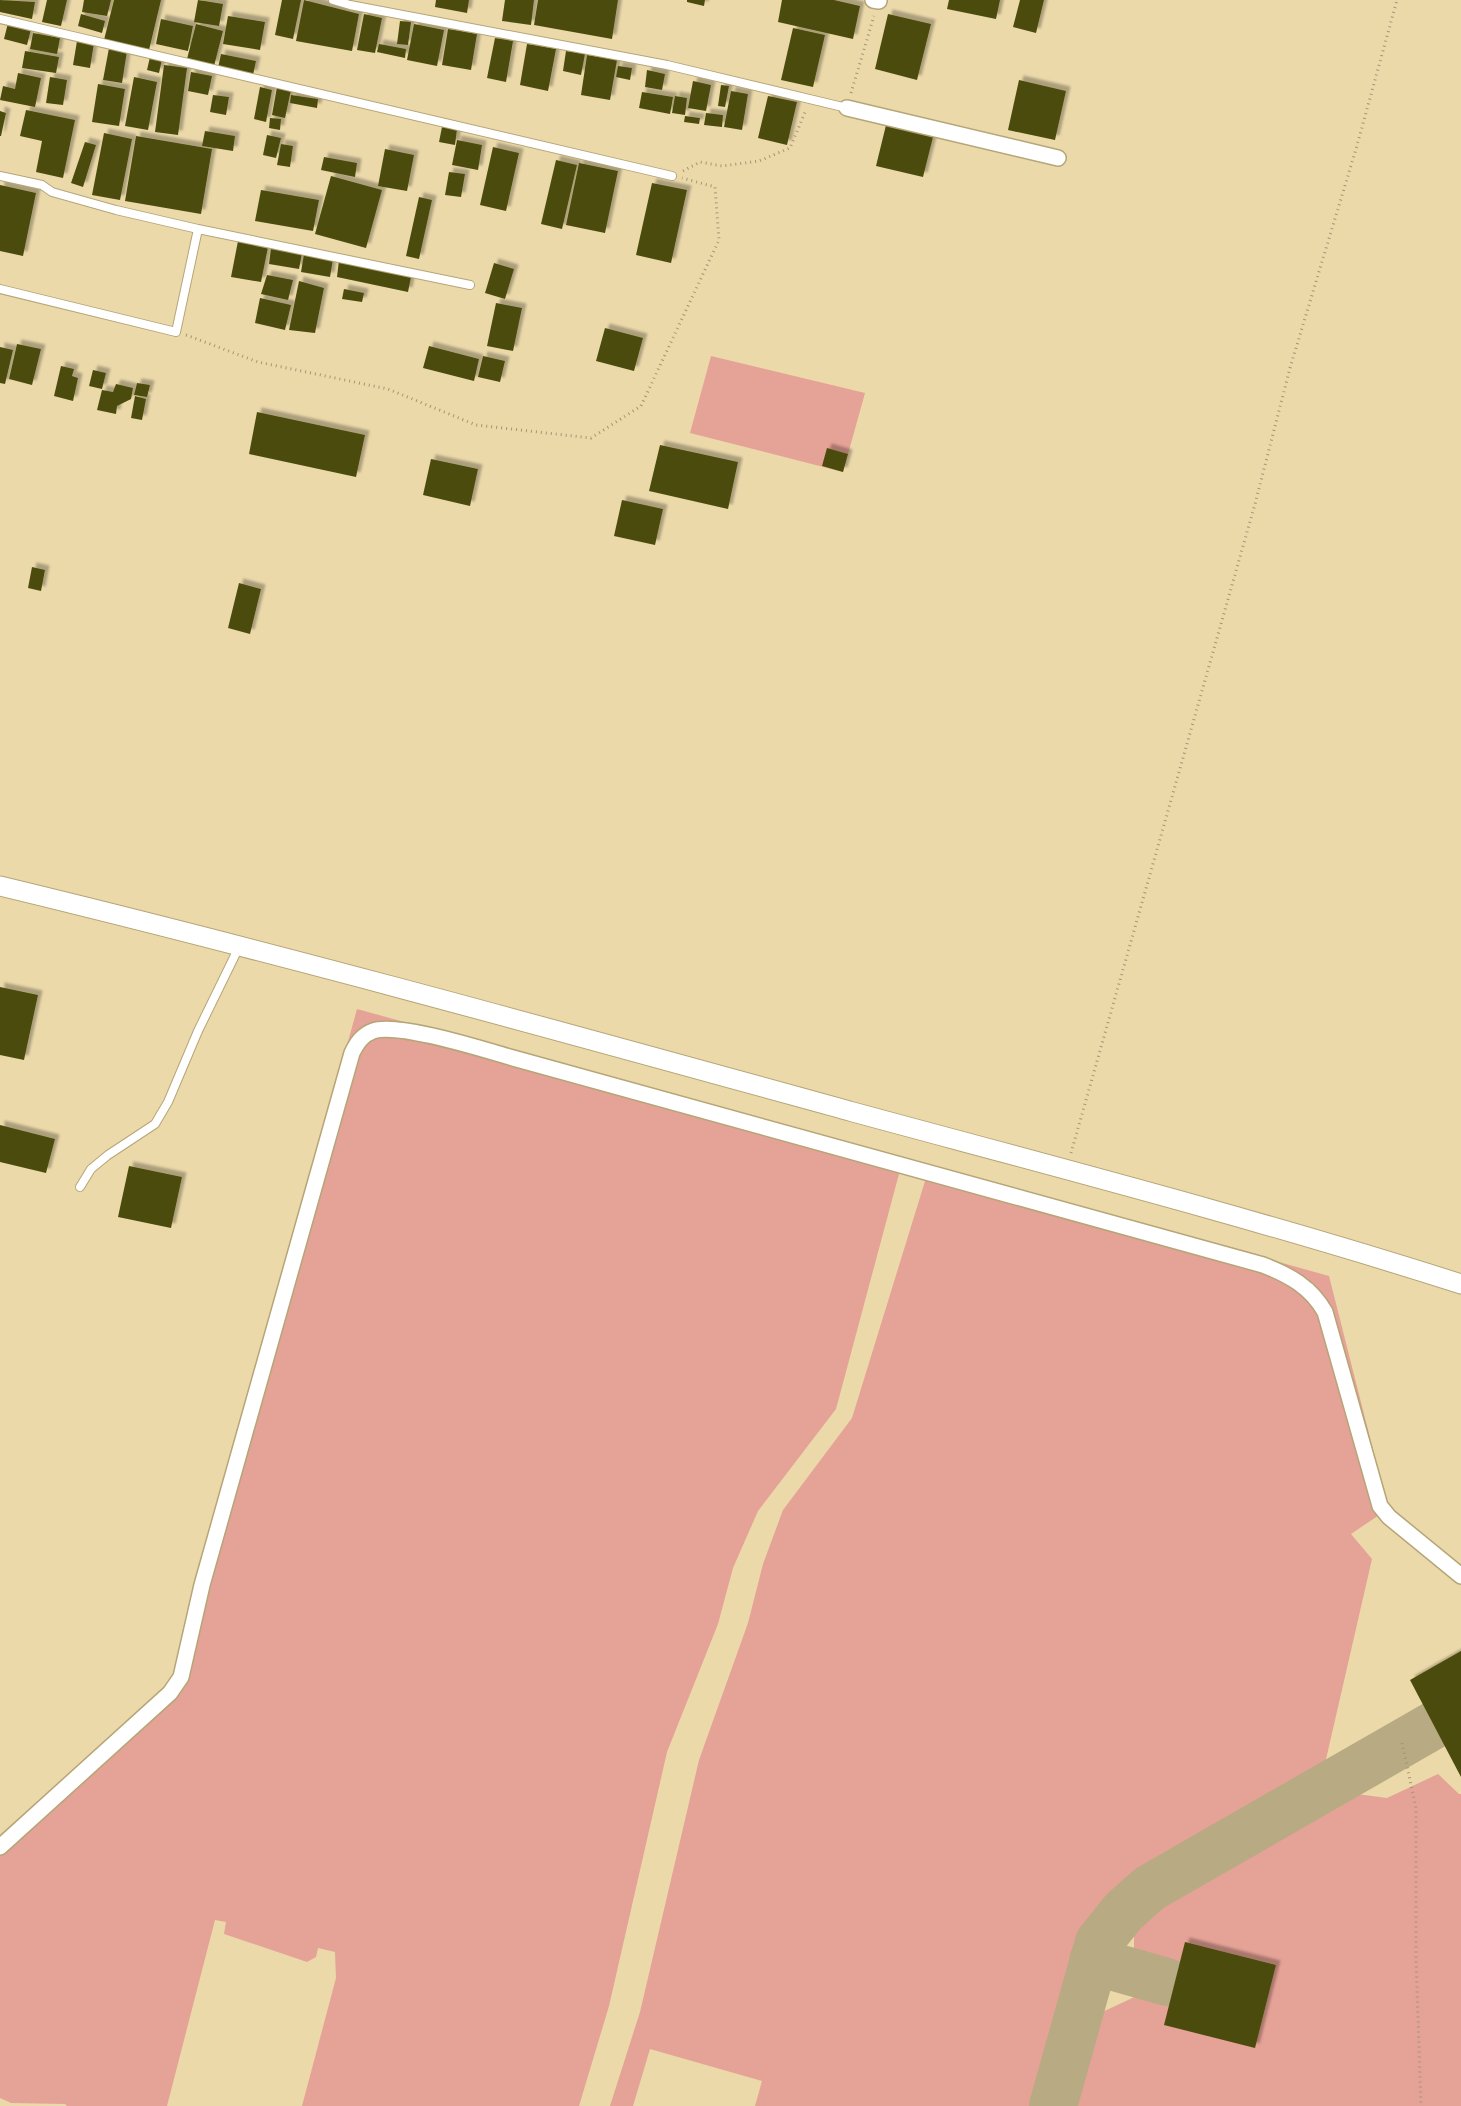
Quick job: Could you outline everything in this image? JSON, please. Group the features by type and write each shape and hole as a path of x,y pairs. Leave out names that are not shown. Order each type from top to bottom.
{"street":[{"path":"847,108 1058,158"},
{"path":"0,886 240,945 452,1001 1304,1236 1461,1284"},
{"path":"0,1847 170,1693 181,1677 202,1585 352,1053 360,1039 366,1034 382,1029 417,1033 513,1058 1263,1265 1286,1275 1309,1290 1325,1312 1380,1506 1389,1517 1461,1576"}],"lane":[{"path":"333,0 360,7 666,65 847,108"},
{"path":"0,19 672,176"},
{"path":"0,176 42,185 52,192 198,229 470,285"},
{"path":"0,289 176,332 198,229"},
{"path":"80,1187 90,1169 155,1124 168,1102 202,1023 240,945"}],"path":[{"path":"1066,1170 1252,514 1290,368 1356,150 1397,0"},
{"path":"847,108 876,1"},
{"path":"672,176 700,162 722,166 758,161 790,148 811,100"},
{"path":"176,332 258,362 388,389 476,425 591,438 641,406 719,240 714,186 672,176"},
{"path":"1402,1743 1416,1808 1416,1958 1421,2106"}],"shaded area":[{"path":"711,356 865,393 843,472 690,433"},
{"path":"357,1009 903,1159 836,1409 758,1511 733,1568 718,1624 667,1752 609,2006 579,2106 302,2106 336,1978 335,1952 318,1948 316,1957 307,1962 224,1934 226,1922 215,1920 167,2106 67,2106 65,2104 11,2103 0,2098 0,1839 124,1727 173,1679"},
{"path":"930,1165 1329,1276 1388,1509 1351,1534 1372,1559 1324,1768 1144,1875 1092,1917 1038,2106 755,2106 762,2081 650,2049 633,2106 610,2106 640,2012 699,1760 748,1623 763,1564 783,1510 852,1418"},
{"path":"1438,1774 1461,1794 1461,2106 1073,2106 1098,2014 1143,1993 1177,2002 1186,1969 1148,1960 1134,1950 1134,1925 1159,1902 1349,1793 1387,1798"}],"building":[{"path":"0,0 35,2 32,19 0,12"},
{"path":"47,0 67,0 61,26 42,22"},
{"path":"84,0 111,0 107,16 82,12"},
{"path":"114,0 161,0 149,50 104,40"},
{"path":"198,0 223,4 219,26 194,22"},
{"path":"282,0 301,0 293,39 275,35"},
{"path":"304,0 359,14 352,51 296,41"},
{"path":"436,0 469,0 467,13 435,7"},
{"path":"505,0 534,0 531,25 502,21"},
{"path":"538,0 618,0 612,39 534,25"},
{"path":"687,0 705,0 704,6 687,2"},
{"path":"782,0 834,0 860,6 853,39 778,22"},
{"path":"949,0 1000,0 996,19 947,9"},
{"path":"1020,0 1044,0 1036,33 1013,27"},
{"path":"81,14 105,21 102,33 78,26"},
{"path":"364,14 382,18 375,53 357,50"},
{"path":"888,14 931,24 917,80 875,69"},
{"path":"228,16 265,22 260,50 223,44"},
{"path":"161,19 193,26 188,51 156,44"},
{"path":"400,21 411,22 408,45 397,44"},
{"path":"8,23 31,29 27,45 4,39"},
{"path":"196,24 223,31 214,66 187,59"},
{"path":"414,24 444,30 437,66 407,60"},
{"path":"793,28 825,35 813,87 781,80"},
{"path":"448,29 477,34 471,70 442,65"},
{"path":"33,33 60,38 57,54 30,49"},
{"path":"495,38 513,41 506,82 487,78"},
{"path":"77,41 94,43 90,68 73,65"},
{"path":"379,44 406,49 405,58 377,52"},
{"path":"527,44 556,49 548,91 520,85"},
{"path":"109,48 127,51 122,83 103,80"},
{"path":"25,51 59,57 56,73 22,68"},
{"path":"566,51 585,54 581,75 563,71"},
{"path":"221,54 256,61 253,75 218,68"},
{"path":"587,55 617,60 610,100 581,95"},
{"path":"150,57 162,59 159,73 147,70"},
{"path":"164,65 187,68 178,135 155,132"},
{"path":"618,66 632,68 630,80 616,77"},
{"path":"647,70 665,74 662,90 645,87"},
{"path":"191,72 212,76 208,95 188,91"},
{"path":"18,73 41,78 35,107 0,100 3,86 15,89"},
{"path":"50,77 67,80 63,105 46,103"},
{"path":"134,77 157,82 148,130 125,126"},
{"path":"1019,80 1066,91 1055,140 1008,130"},
{"path":"693,81 711,85 706,111 688,108"},
{"path":"98,84 125,89 119,126 92,122"},
{"path":"721,85 729,86 725,107 718,106"},
{"path":"260,87 272,90 266,122 254,119"},
{"path":"277,87 291,90 285,118 272,115"},
{"path":"731,91 748,94 742,130 724,127"},
{"path":"642,92 673,97 670,114 639,108"},
{"path":"213,95 229,97 226,115 210,112"},
{"path":"291,95 318,99 317,108 290,103"},
{"path":"675,96 687,98 685,115 672,113"},
{"path":"768,96 797,102 787,145 758,138"},
{"path":"26,110 75,120 63,178 36,172 42,141 20,136"},
{"path":"0,111 6,113 1,136 0,136"},
{"path":"706,113 723,115 722,127 704,125"},
{"path":"685,116 700,118 699,124 684,122"},
{"path":"270,118 281,119 280,130 269,128"},
{"path":"887,121 934,133 923,177 876,166"},
{"path":"442,127 457,129 455,145 439,142"},
{"path":"205,131 235,136 233,151 202,146"},
{"path":"104,133 132,139 120,200 92,195"},
{"path":"267,135 281,138 276,158 263,155"},
{"path":"136,136 212,149 201,214 125,201"},
{"path":"457,140 482,145 478,170 452,165"},
{"path":"85,142 96,145 83,187 71,183"},
{"path":"281,144 293,146 290,167 277,165"},
{"path":"493,147 519,153 506,211 480,205"},
{"path":"385,149 414,155 407,191 378,186"},
{"path":"324,157 357,163 355,177 321,170"},
{"path":"556,160 577,165 562,229 541,224"},
{"path":"579,163 618,171 605,233 566,225"},
{"path":"449,172 465,174 461,197 445,195"},
{"path":"331,176 382,190 366,248 315,234"},
{"path":"652,183 687,190 671,263 636,255"},
{"path":"0,185 36,193 23,256 0,251"},
{"path":"261,190 319,200 313,231 255,221"},
{"path":"419,197 432,200 419,259 406,256"},
{"path":"238,241 268,247 261,282 231,277"},
{"path":"271,248 302,253 299,269 269,264"},
{"path":"304,254 333,259 330,277 301,272"},
{"path":"339,260 411,277 408,292 337,277"},
{"path":"494,263 514,269 505,299 485,293"},
{"path":"267,275 293,280 288,300 261,294"},
{"path":"299,281 324,288 315,333 289,330"},
{"path":"344,289 364,293 362,302 342,299"},
{"path":"260,298 291,305 285,330 255,323"},
{"path":"496,303 522,308 513,351 487,346"},
{"path":"605,328 643,338 634,371 596,361"},
{"path":"17,344 41,349 32,385 9,379"},
{"path":"429,346 479,359 474,381 423,368"},
{"path":"0,347 13,350 5,384 0,383"},
{"path":"483,356 505,361 500,382 478,377"},
{"path":"61,366 74,369 72,376 78,378 73,401 54,396"},
{"path":"93,370 106,373 102,389 89,386"},
{"path":"137,383 150,385 147,397 134,395"},
{"path":"116,384 133,388 131,399 117,406 116,414 97,410 102,390 113,392"},
{"path":"135,396 146,399 142,420 131,418"},
{"path":"257,412 365,435 356,477 249,454"},
{"path":"660,445 738,462 728,509 649,491"},
{"path":"827,448 848,454 843,472 822,466"},
{"path":"431,459 478,469 470,506 423,495"},
{"path":"622,500 663,509 655,545 614,536"},
{"path":"32,567 45,570 41,591 28,588"},
{"path":"239,583 261,589 250,634 228,628"},
{"path":"0,987 38,995 24,1060 0,1055"},
{"path":"0,1125 55,1139 46,1173 0,1162"},
{"path":"129,1166 182,1177 171,1228 118,1217"},
{"path":"1461,1651 1461,1777 1410,1680"},
{"path":"1185,1942 1276,1965 1255,2048 1164,2025"}],"taxiway":[{"path":"1053,2106 1099,1942 1124,1911 1150,1888 1434,1725"},
{"path":"1093,1961 1167,1982"}]}
